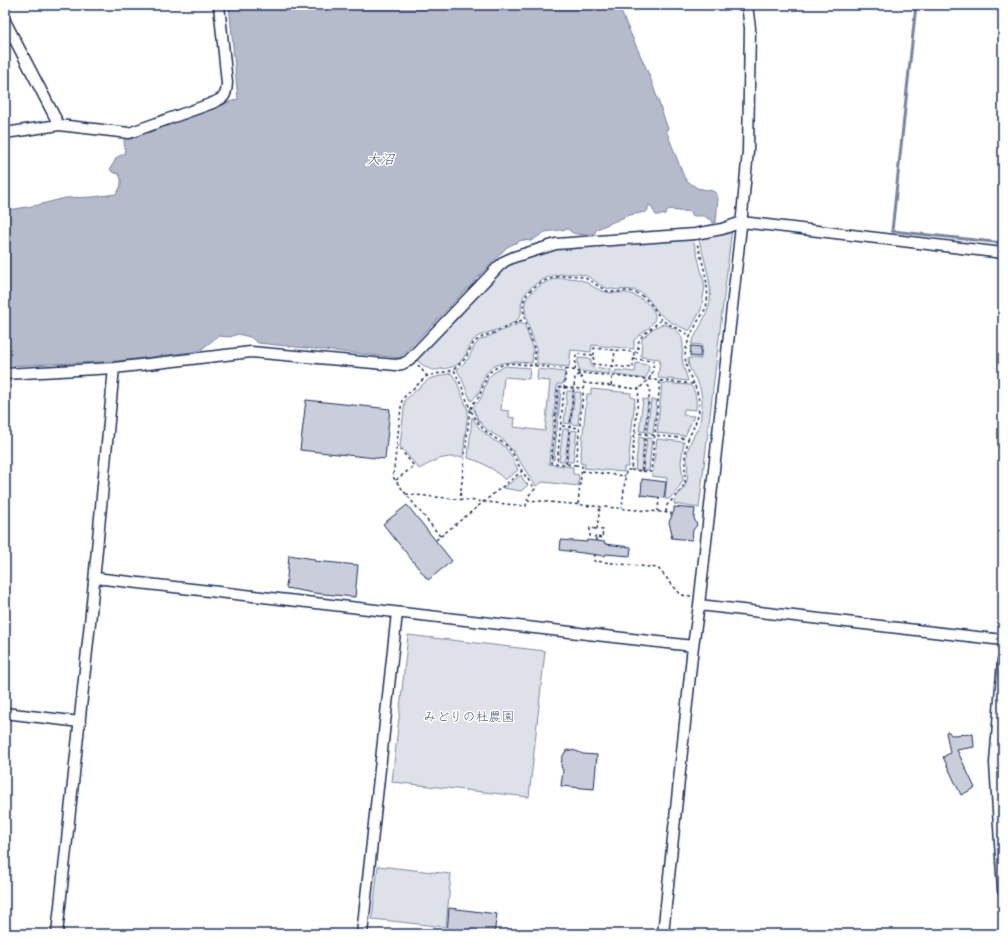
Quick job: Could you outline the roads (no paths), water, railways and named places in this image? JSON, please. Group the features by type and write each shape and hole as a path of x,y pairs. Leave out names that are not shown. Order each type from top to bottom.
{"street":[{"path":"5,133 59,125 129,133 221,100 226,93 227,82 219,5"},
{"path":"663,934 693,646 700,601 742,222 748,144 750,28 747,5"},
{"path":"5,21 59,125"},
{"path":"5,374 114,368 251,352 396,365 402,364 412,358 505,261 556,244 695,234 722,229 742,222 1003,253"},
{"path":"57,934 95,578 114,368"},
{"path":"95,578 693,646"},
{"path":"700,601 1003,640"},
{"path":"362,934 398,613"},
{"path":"1003,660 995,763 1003,890"},
{"path":"5,713 80,722"}],"water":[{"name":"大沼","path":"229,5 618,5 650,77 668,129 666,130 684,177 697,188 713,191 717,194 716,222 713,223 711,219 708,219 705,216 692,215 690,211 676,211 671,209 668,210 665,215 656,215 650,205 648,206 648,210 646,212 629,215 597,229 594,234 576,234 570,232 568,229 545,232 531,241 522,240 507,247 400,358 258,343 250,337 238,334 230,337 218,336 199,351 119,361 5,366 5,209 15,209 38,205 65,198 116,194 120,187 121,180 119,174 112,172 110,169 117,157 125,153 124,139 238,99"}],"waterway":[{"path":"916,5 892,231 1003,243"}],"park label":[{"name":"みどりの杜農園","path":"469,716"}]}
